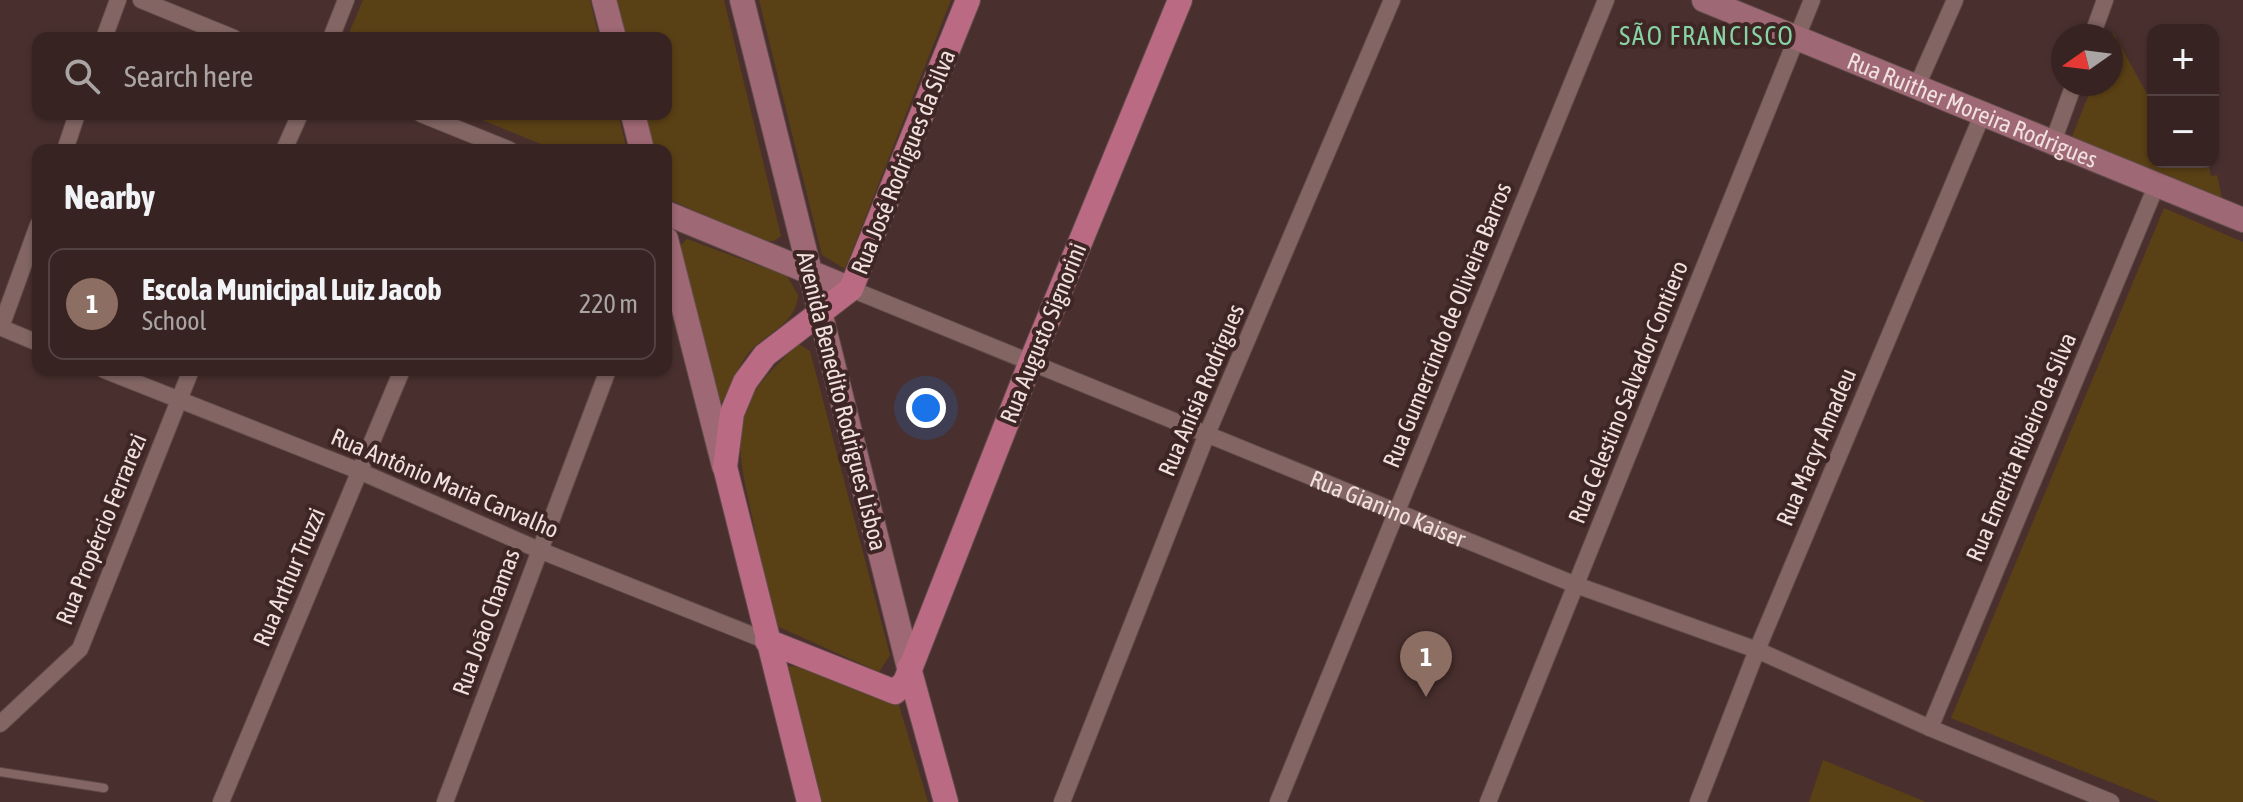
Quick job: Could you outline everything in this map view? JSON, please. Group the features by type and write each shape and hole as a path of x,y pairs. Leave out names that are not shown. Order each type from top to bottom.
{"main road":[{"path":"604,0 612,32"},
{"name":"Avenida Benedito Rodrigues Lisboa","path":"742,0 909,668 946,802"},
{"name":"Rua José Rodrigues da Silva","path":"725,467 732,413 745,382 765,355 851,289 968,0"},
{"name":"Rua Augusto Signorini","path":"909,668 1180,0"},
{"name":"Rua Ruither Moreira Rodrigues","path":"1704,0 2243,220"},
{"path":"634,120 640,144"},
{"name":"Rua Gianino Kaiser","path":"672,216 851,289"},
{"path":"672,280 725,467 809,802"},
{"path":"767,641 895,692 905,682 909,668"}],"street":[{"path":"106,32 118,0"},
{"path":"141,0 219,32"},
{"path":"333,32 346,0"},
{"name":"Rua Anísia Rodrigues","path":"1062,802 1207,434 1392,0"},
{"name":"Rua Gumercindo de Oliveira Barros","path":"1278,802 1606,0"},
{"name":"Rua Celestino Salvador Contiero","path":"1488,802 1812,0"},
{"path":"1917,86 1955,0"},
{"path":"2096,24 2105,0"},
{"path":"2053,142 2070,96"},
{"name":"Rua Macyr Amadeu","path":"1698,802 1757,650 1983,113"},
{"path":"67,144 75,120"},
{"path":"287,144 297,120"},
{"path":"435,120 490,144"},
{"name":"Rua Emerita Ribeiro da Silva","path":"1930,728 2157,184"},
{"path":"32,242 1,327 32,340"},
{"name":"Rua Gianino Kaiser","path":"851,289 1576,585 1757,650 1930,728 2111,802"},
{"name":"Rua Antônio Maria Carvalho","path":"118,376 359,471 539,550 767,641"},
{"name":"Rua Propércio Ferrarezi","path":"0,724 80,649 188,376"},
{"name":"Rua Arthur Truzzi","path":"221,802 399,376"},
{"name":"Rua João Chamas","path":"445,802 606,376"}],"lane":[{"path":"0,772 104,788"}],"shaded area":[{"path":"363,0 590,0 598,32 350,32"},
{"path":"610,0 724,0 781,236 774,241 764,241 672,201 672,144 646,144 640,120 672,120 672,32 618,32"},
{"path":"759,0 951,0 845,269 822,255"},
{"path":"2123,50 2147,94 2147,168 2209,168 2211,176 2217,175 2223,203 2069,144 2088,96 2123,96"},
{"path":"482,120 620,120 626,144 540,144"},
{"path":"2164,208 2243,242 2243,802 2160,802 1951,718"},
{"path":"687,239 787,276 798,295 793,313 746,356 719,405 679,247"},
{"path":"798,344 810,351 890,655 879,672 768,622 741,461 741,431 753,395"},
{"path":"786,666 804,667 899,705 928,802 817,802"},
{"path":"1823,760 1926,802 1809,802"}],"place":[{"name":"Escola Municipal Luiz Jacob","path":"1426,697"}],"district":[{"name":"SÃO FRANCISCO","path":"1707,36"}]}
